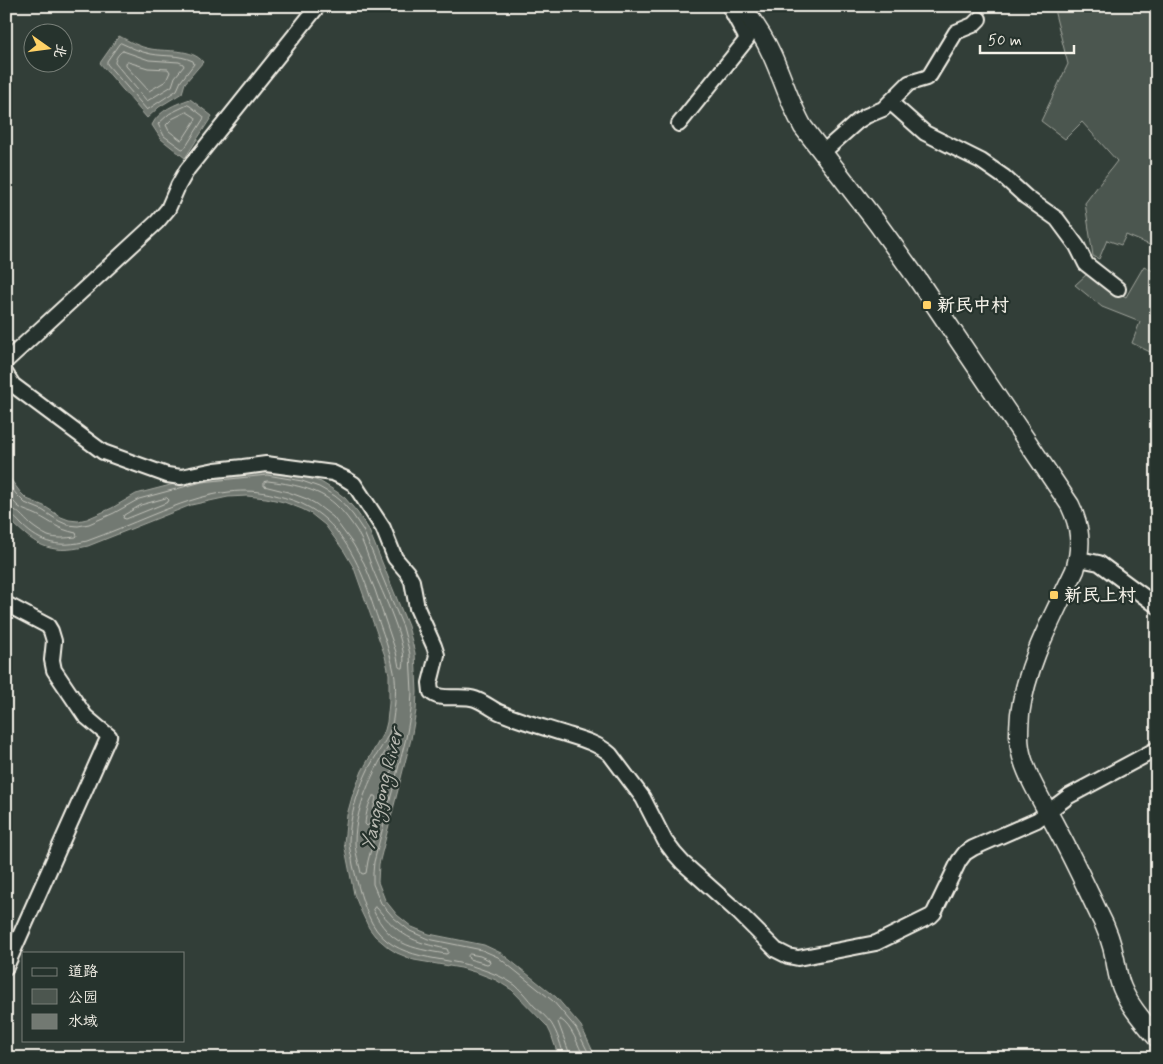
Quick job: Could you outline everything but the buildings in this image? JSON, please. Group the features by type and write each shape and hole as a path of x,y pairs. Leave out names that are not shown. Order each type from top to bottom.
{"main road":[{"path":"741,6 754,23 773,56 795,112 803,127 916,277 1070,506 1078,525 1080,547 1076,570 1033,660 1022,700 1019,728 1020,749 1027,771 1104,924 1115,959 1118,977 1130,1005 1157,1038"}],"street":[{"path":"6,361 157,222 168,209 187,170 318,6"},
{"path":"678,124 747,39 729,6"},
{"path":"822,153 858,121 883,109 909,83 930,76 956,32 973,25 979,19"},
{"path":"890,102 924,133 981,161 1057,219 1077,246 1086,264 1118,289"},
{"path":"6,374 13,385 103,452 167,475 181,477 215,470 266,464 333,473 350,481 354,484 382,528 394,558 412,580 417,608 434,646 436,656 430,683 431,692 438,697 460,696 474,698 498,712 590,742 607,751 638,790 665,841 674,853 776,950 784,955 798,958 876,943 931,916 965,853 1037,820 1069,796 1157,749"},
{"path":"1079,559 1099,563 1157,606"},
{"path":"6,604 48,626 54,641 52,660 54,670 86,716 109,736 6,967"}],"green space":[{"path":"1053,6 1157,6 1157,248 1126,235 1121,245 1107,240 1099,259 1093,256 1085,203 1117,161 1082,122 1065,139 1041,121 1068,64"},
{"path":"1157,261 1157,354 1132,343 1140,322 1102,307 1075,285 1087,274 1126,297 1144,266 1153,271"}],"water":[{"path":"119,36 147,48 192,54 203,62 185,83 182,93 159,107 147,118 100,63"},
{"path":"190,99 212,116 185,158 161,139 152,125 163,112 174,105"},
{"name":"Yanggong River","path":"267,470 304,476 321,482 345,498 368,528 408,626 415,653 416,711 411,739 379,864 378,882 385,900 397,915 412,927 429,934 484,945 501,953 556,997 581,1026 596,1058 559,1058 547,1026 512,990 496,980 478,973 461,968 414,960 397,953 375,936 369,928 354,894 344,843 347,815 352,797 362,771 385,730 389,703 389,674 385,656 354,568 325,525 310,513 284,502 247,496 228,497 191,505 88,546 62,549 51,548 33,540 6,516 6,473 27,499 44,506 61,517 78,521 112,508 136,494 201,477"}],"place":[{"name":"新民中村","path":"927,305"},
{"name":"新民上村","path":"1054,595"}]}
